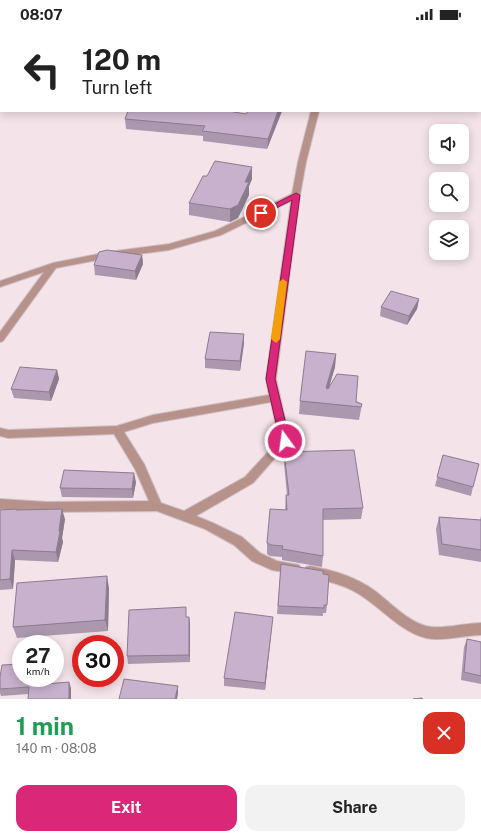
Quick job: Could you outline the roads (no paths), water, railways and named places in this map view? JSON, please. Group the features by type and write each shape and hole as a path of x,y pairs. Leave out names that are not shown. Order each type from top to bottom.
{"street":[{"path":"184,517 249,480 285,441 274,398 271,379 296,195 302,162 315,112"},
{"path":"0,284 53,266 108,255 169,247 218,233 296,195"},
{"path":"0,339 53,266"},
{"path":"0,432 8,434 117,430 153,419 274,398"},
{"path":"117,430 140,467 157,506"},
{"path":"0,504 47,507 157,506 209,526 238,541 256,557 276,566 326,574 362,589 405,622 428,632 471,628 481,629"}]}
